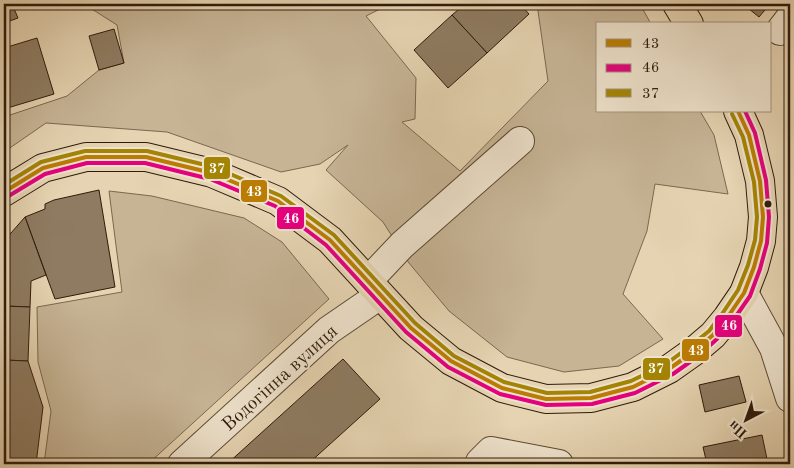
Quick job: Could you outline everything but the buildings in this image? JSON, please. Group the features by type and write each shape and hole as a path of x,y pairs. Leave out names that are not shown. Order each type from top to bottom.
{"main road":[{"path":"678,4 688,22"},
{"path":"4,192 43,168 86,157 146,157 212,173 278,201 330,240 411,328 451,361 502,388 546,399 590,398 633,386 669,369 713,335 744,293 761,241 763,217 760,181 748,135 738,112"}],"street":[{"name":"Водогінна вулиця","path":"182,464 374,288 402,245 520,141"},
{"path":"744,293 774,348 790,398"},
{"path":"480,464 491,451 558,464"}],"shaded area":[{"path":"84,4 390,4 366,16 416,78 415,119 402,122 460,171 548,81 537,4 640,4 650,22 596,22 596,112 701,112 714,135 728,194 655,184 647,231 623,294 663,339 619,366 564,372 507,357 449,311 409,263 383,222 326,170 348,145 320,164 281,172 167,132 46,123 4,152 4,117 67,96 99,70 124,63 117,25"},
{"path":"109,191 152,196 244,218 282,242 329,299 148,464 44,464 51,411 38,362 37,307 122,292"}],"transit line":[{"name":"43","path":"4,192 43,168 86,157 146,157 212,173 278,201 330,240 411,328 451,361 502,388 546,399 591,398 633,387 669,369 713,335 744,293 761,241 763,217 760,181 749,135 738,112"},
{"name":"46","path":"7,197 45,174 87,163 145,163 210,179 275,206 326,245 406,332 448,367 500,394 546,405 592,404 635,393 673,374 697,357 717,339 732,322 750,296 767,243 769,217 766,180 755,133 745,112"},
{"name":"37","path":"4,185 41,162 85,151 147,151 214,167 281,196 334,235 415,323 454,356 504,382 547,393 590,392 631,381 666,364 709,331 738,290 755,240 757,217 754,182 743,137 732,114"}]}
